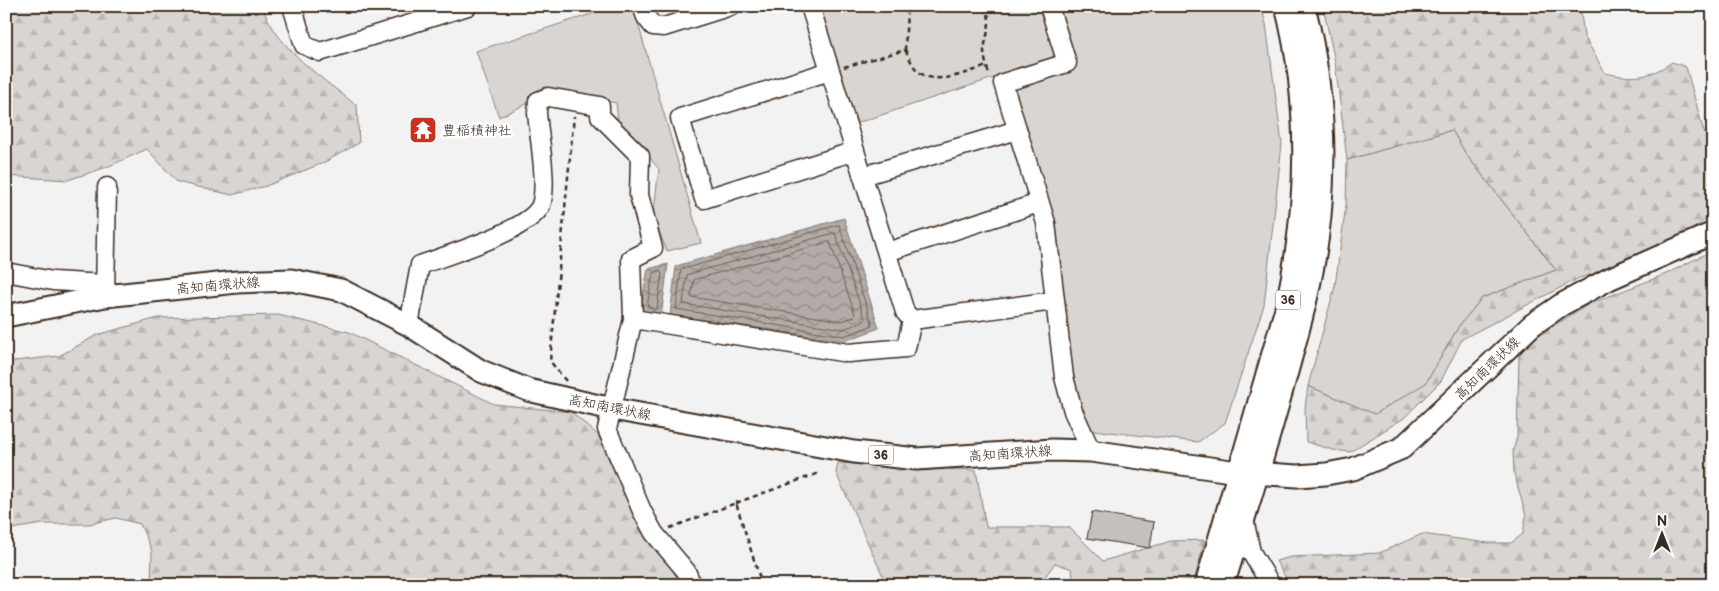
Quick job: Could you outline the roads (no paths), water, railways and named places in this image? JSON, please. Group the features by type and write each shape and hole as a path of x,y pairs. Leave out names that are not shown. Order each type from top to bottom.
{"main road":[{"name":"36","path":"1222,585 1244,519 1248,473 1287,306 1302,216 1304,137 1300,83 1286,6"},
{"name":"36","path":"1206,585 1248,473 1304,312 1320,217 1322,137 1319,90 1304,6"},
{"name":"高知南環状線","path":"6,316 105,290 291,280 341,290 409,325 489,375 528,390 612,409 854,452 917,459 1052,450 1091,451 1248,473 1297,476 1326,474 1352,469 1402,448 1532,325 1561,304 1609,279 1713,233"}],"street":[{"path":"292,6 304,45 320,52 468,6"},
{"path":"642,6 646,17 653,26 664,27 731,6"},
{"path":"810,6 904,312 912,320"},
{"path":"1049,6 1067,63 1003,83 1046,223 1054,301 1068,394 1073,411 1091,451"},
{"path":"830,71 680,118 704,199 856,151"},
{"path":"409,325 420,265 518,227 534,217 541,205 544,190 536,114 538,101 548,97 600,106 600,116 640,156 639,194 653,248 631,258 633,319 607,429 642,511 654,533 686,571 692,585"},
{"path":"863,176 1017,130"},
{"path":"6,272 105,290 107,187"},
{"path":"887,252 1039,203"},
{"path":"912,320 1054,301"},
{"path":"633,319 848,353 906,348 912,320"},
{"path":"1244,519 1251,552 1271,585"}],"water":[{"path":"844,218 879,328 845,341 670,315 676,266"},
{"path":"668,264 661,317 640,312 648,269"}],"place":[{"name":"豊稲積神社","path":"423,130"}]}
